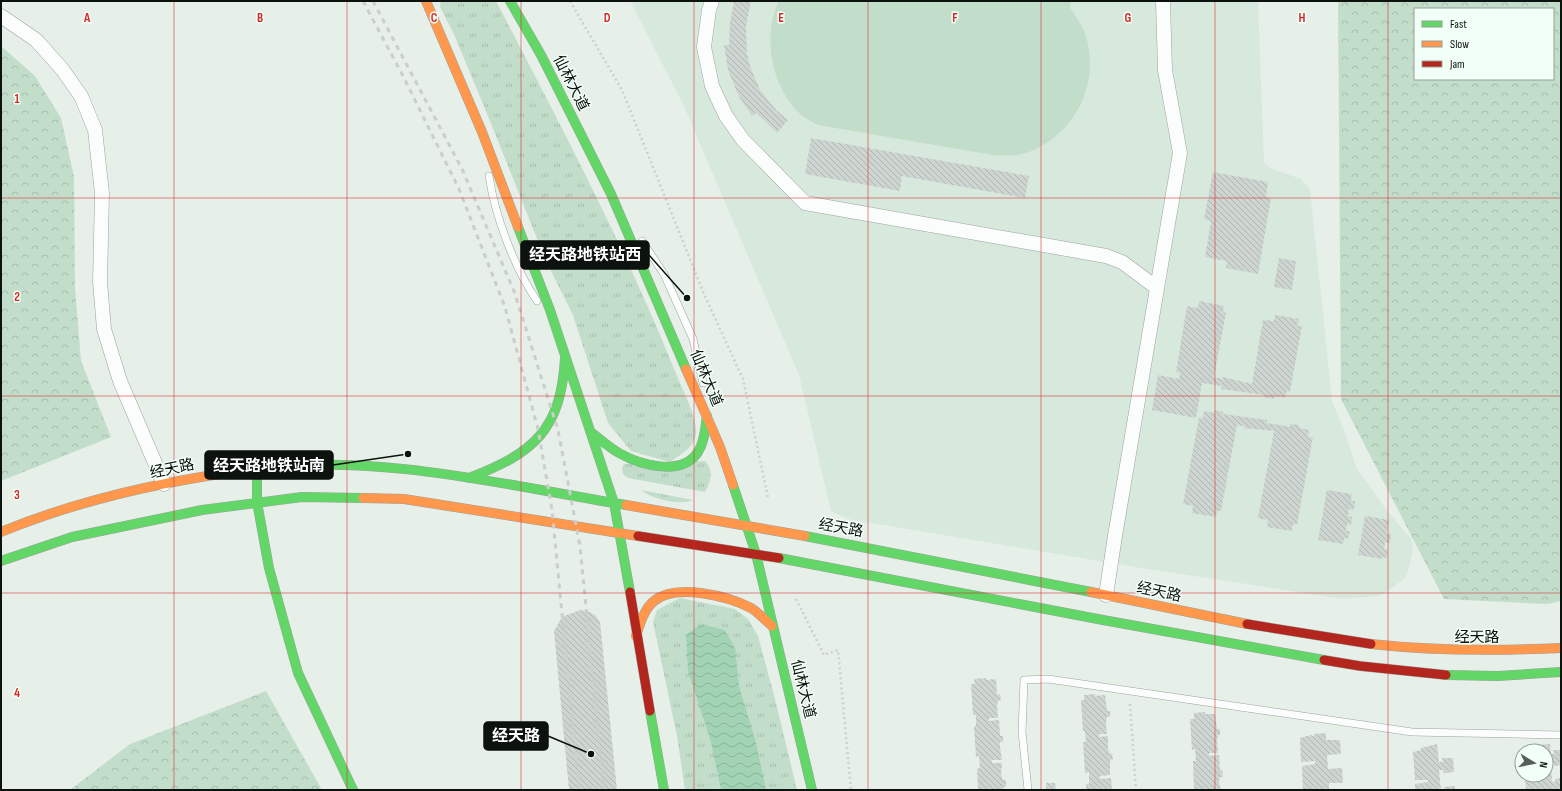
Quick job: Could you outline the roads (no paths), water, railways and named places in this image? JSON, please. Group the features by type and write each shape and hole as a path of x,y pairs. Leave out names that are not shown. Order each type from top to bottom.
{"main road":[{"path":"426,1 482,132 558,333 614,503 664,790"},
{"name":"仙林大道","path":"510,1 541,55 611,194 720,447 756,554 772,626 803,746 812,790"},
{"path":"466,479 492,470 518,457 534,444 556,412 565,374 565,356"},
{"path":"592,433 620,453 632,459 662,466 674,466 686,462 698,453 704,438 707,416"},
{"name":"经天路","path":"1,532 72,507 164,484 257,468 300,464 346,465 403,470 466,479 747,524 1106,595 1240,624 1364,644 1433,651 1499,652 1561,648"},
{"path":"257,468 258,502 269,568 298,673 353,790"},
{"path":"1,561 72,537 202,510 258,502 310,497 404,499 756,554 1118,623 1360,666 1428,674 1490,676 1561,672"},
{"path":"636,636 643,616 655,600 671,592 686,592 726,599 749,607 772,626"}],"street":[{"path":"712,1 709,10 704,47 712,86 726,116 743,140 805,203 1106,256 1122,262 1157,288"},
{"path":"1106,595 1180,153 1165,70 1163,1"},
{"path":"1,16 36,40 62,69 81,96 95,130 102,193 100,282 104,328 120,381 164,484"}],"lane":[{"path":"482,132 492,200 523,281 558,333"},
{"path":"611,194 664,274 693,339 705,392 720,447"},
{"path":"1028,790 1022,732 1024,680 1048,679 1412,732 1561,735"}],"water":[{"path":"701,624 725,630 735,648 739,686 756,743 766,790 721,790 711,742 688,671 686,635"}],"railway":[{"path":"363,1 402,74 459,189 505,307 538,429 552,510 579,790"},
{"path":"373,1 462,169 514,291 558,430 580,546 604,790"}],"place":[{"name":"经天路地铁站西","path":"687,298"},
{"name":"经天路地铁站南","path":"408,454"},
{"name":"经天路","path":"591,754"}]}
